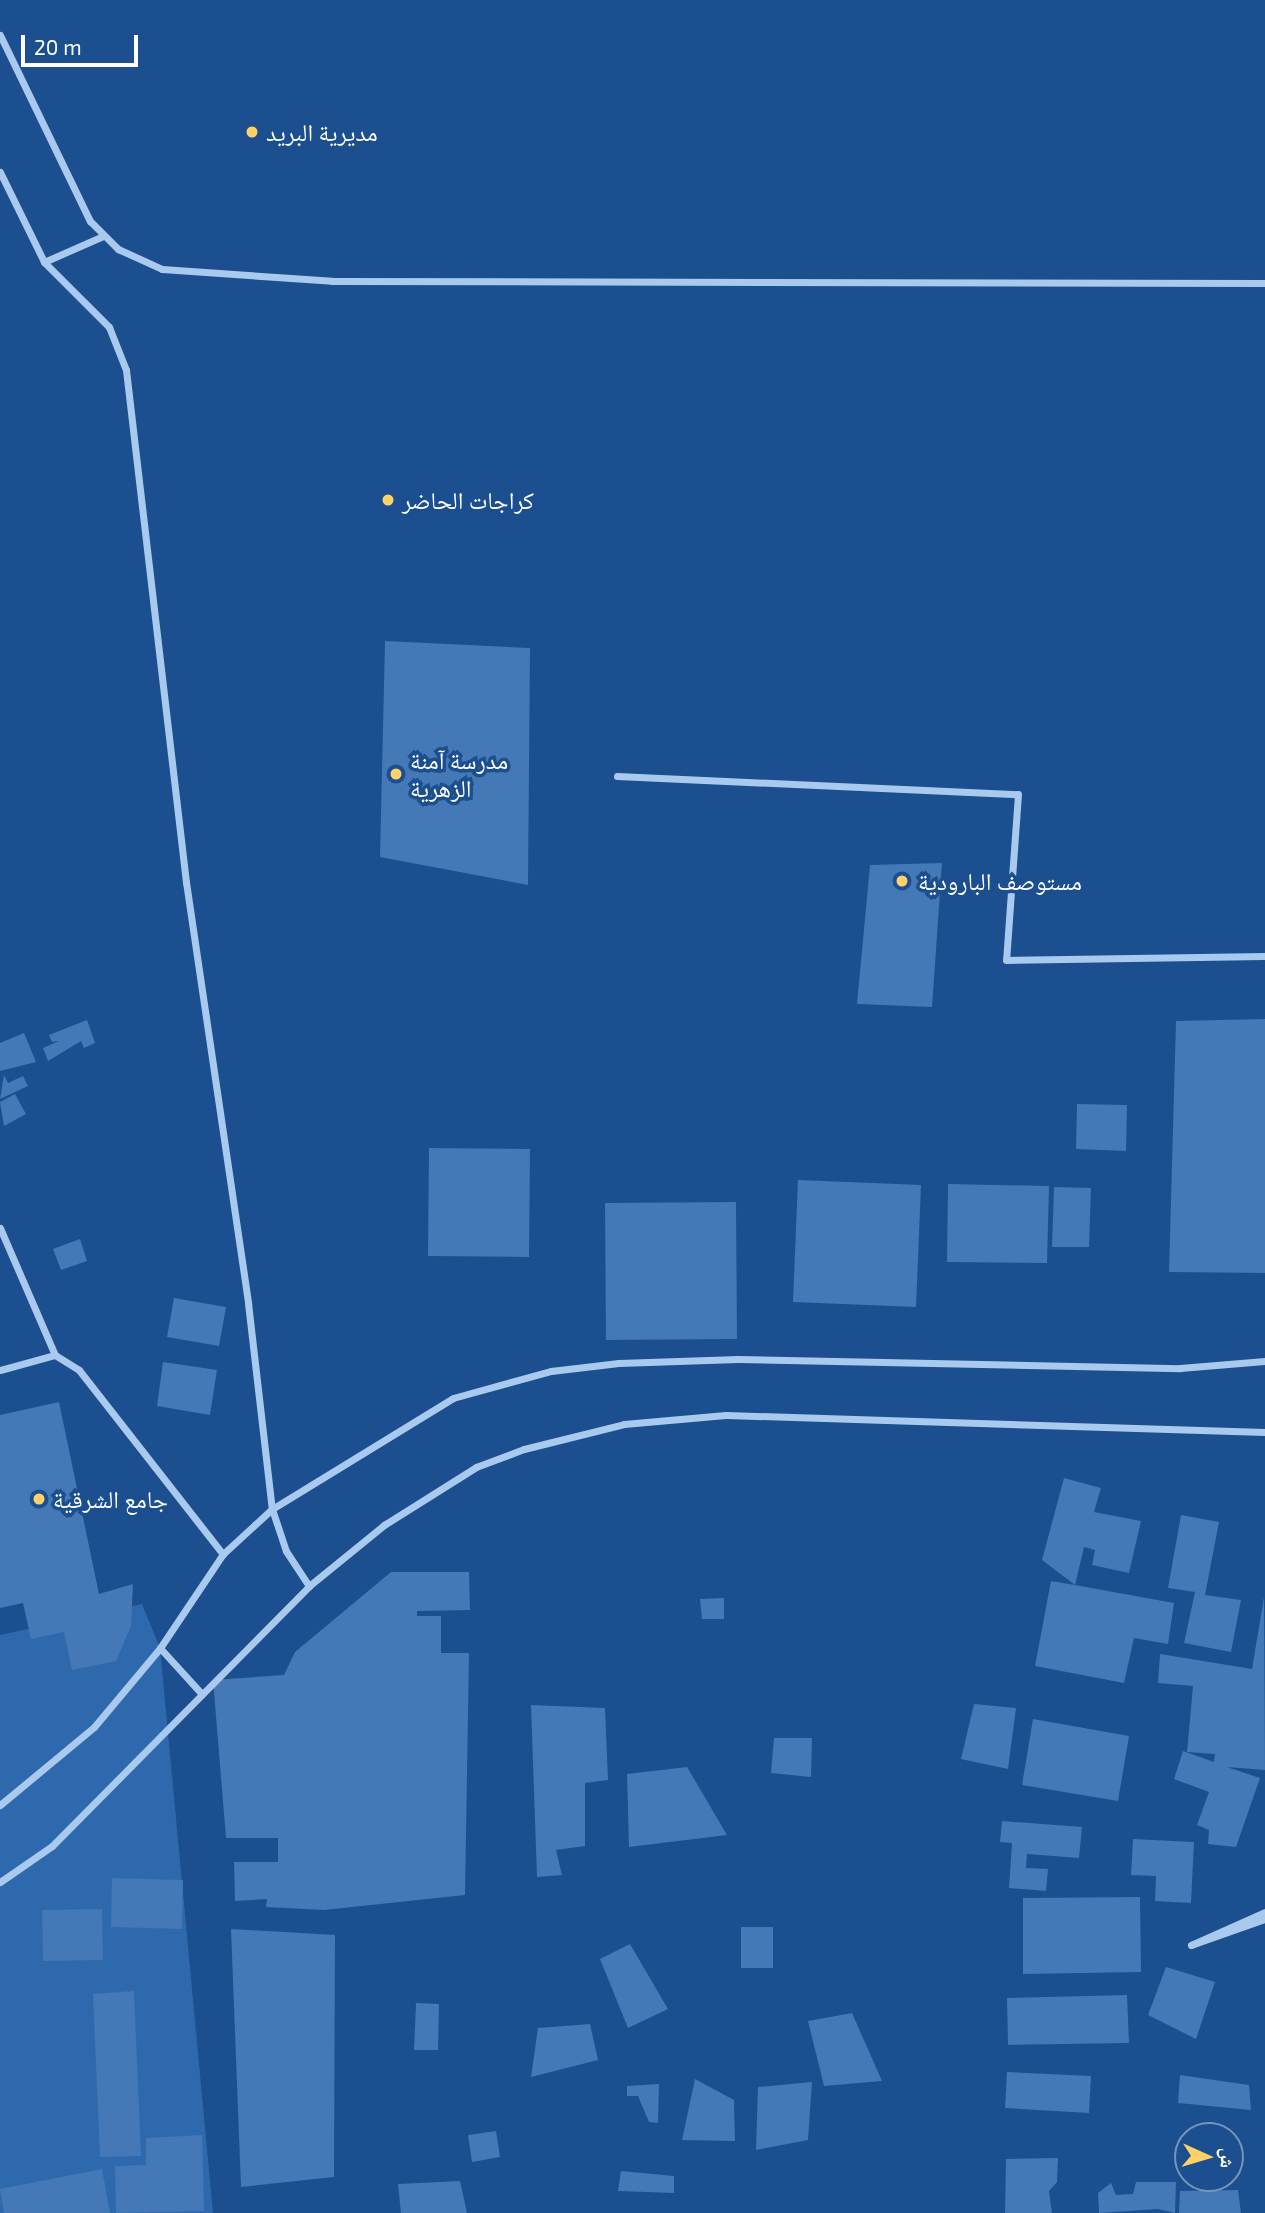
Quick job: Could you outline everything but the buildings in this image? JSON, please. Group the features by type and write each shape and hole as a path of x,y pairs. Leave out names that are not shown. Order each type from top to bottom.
{"street":[{"path":"0,35 79,204 103,236 139,261 162,270 332,281 1265,283"},
{"path":"0,172 44,262 109,327 125,370 186,881 248,1303 272,1509 286,1551 309,1586"},
{"path":"44,262 103,236"},
{"path":"617,776 1018,794 1006,960 1265,956"},
{"path":"0,1228 55,1355 79,1370 223,1554"},
{"path":"0,1370 55,1355"},
{"path":"0,1805 94,1727 160,1648 223,1554 272,1509 453,1398 551,1371 738,1359 1180,1368 1265,1361"},
{"path":"0,1882 51,1846 200,1692 309,1586 384,1525 476,1467 624,1424 726,1415 1265,1430"},
{"path":"160,1648 200,1692"},
{"path":"1265,1912 1191,1945 1265,1919"}],"shaded area":[{"path":"142,1604 160,1648 213,2213 0,2213 0,1635"}],"place":[{"name":"مديرية البريد","path":"252,132"},
{"name":"كراجات الحاضر","path":"388,500"},
{"name":"مدرسة آمنة الزهرية","path":"396,774"},
{"name":"مستوصف البارودية","path":"902,881"},
{"name":"جامع الشرقية","path":"39,1499"}]}
